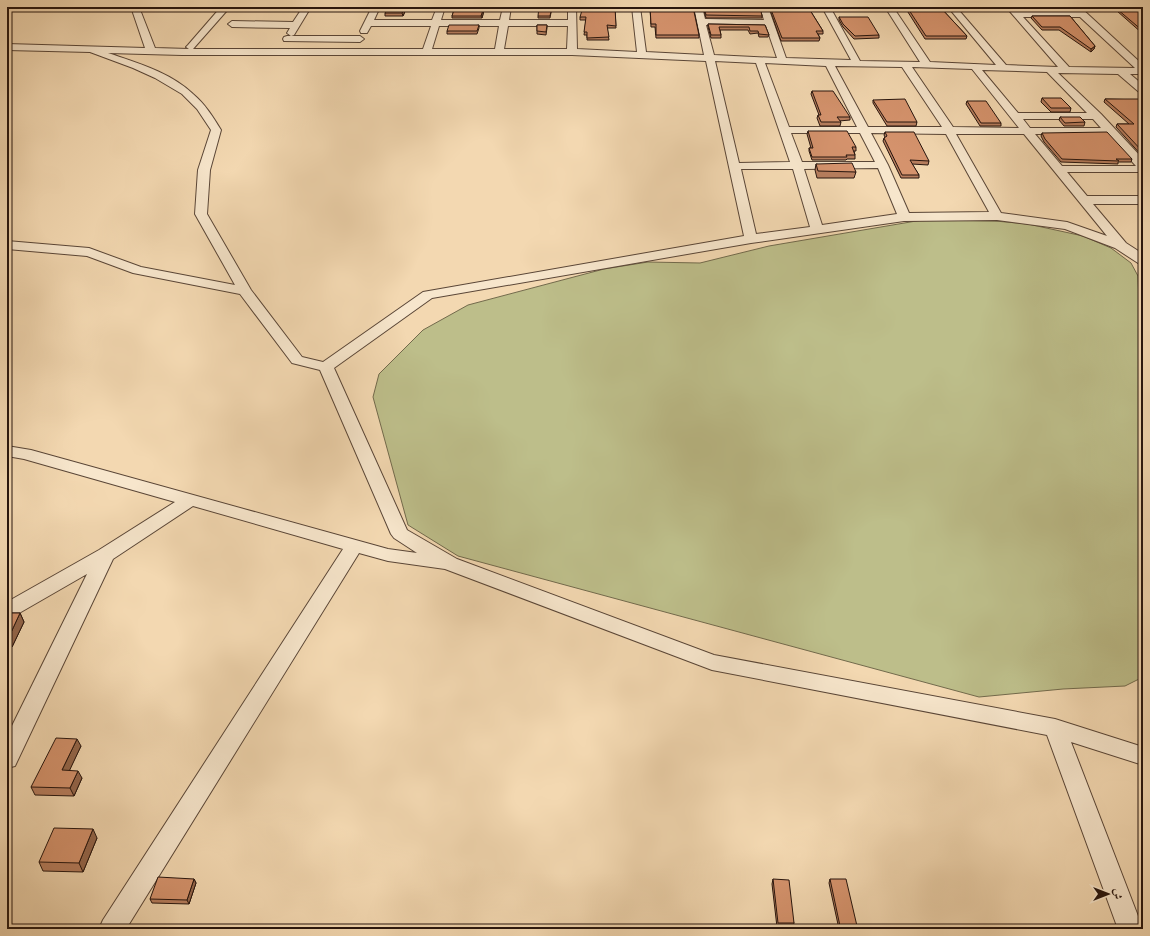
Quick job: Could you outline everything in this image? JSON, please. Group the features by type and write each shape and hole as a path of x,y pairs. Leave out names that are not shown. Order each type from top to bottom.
{"street":[{"path":"135,7 151,51"},
{"path":"191,48 226,7"},
{"path":"279,52 307,7"},
{"path":"355,51 376,7"},
{"path":"427,51 440,7"},
{"path":"499,51 507,7"},
{"path":"572,7 572,52"},
{"path":"636,7 642,54"},
{"path":"698,7 751,240"},
{"path":"764,7 782,60"},
{"path":"826,7 857,63"},
{"path":"889,7 927,64"},
{"path":"952,7 1003,68"},
{"path":"1010,7 1066,70"},
{"path":"1075,7 1143,71"},
{"path":"1140,7 1143,10"},
{"path":"1017,14 1082,14"},
{"path":"702,22 770,23"},
{"path":"368,23 572,23"},
{"path":"232,24 296,24"},
{"path":"287,39 360,39"},
{"path":"7,44 19,47"},
{"path":"7,47 151,51 572,52 829,63 927,64 1049,70 1143,71"},
{"path":"90,49 150,73 181,88 202,108 216,130 204,170 201,214 246,291 297,360 326,367 428,295 751,240 904,218 997,216 1067,226 1120,245 1143,260"},
{"path":"759,59 797,165 817,230"},
{"path":"829,63 882,165 904,218"},
{"path":"905,64 949,130 997,216"},
{"path":"974,66 1120,245"},
{"path":"1049,70 1097,116 1143,166"},
{"path":"1120,70 1143,90"},
{"path":"1015,116 1097,116"},
{"path":"784,130 1111,131"},
{"path":"735,166 882,165"},
{"path":"1058,169 1143,169"},
{"path":"1083,200 1143,200"},
{"path":"9,244 89,252 138,270 246,291"},
{"path":"326,367 400,534 450,564 712,662 1055,728 1143,756"},
{"path":"7,451 24,454 388,555 450,564"},
{"path":"7,611 106,555 190,500"},
{"path":"112,929 354,546"},
{"path":"7,759 106,555"},
{"path":"1055,728 1131,929"}],"green space":[{"path":"922,220 995,221 1028,224 1083,236 1111,248 1131,263 1138,276 1143,401 1143,677 1125,686 1063,689 979,697 458,556 408,525 373,397 379,374 423,330 468,305 604,269 648,262 700,263 769,246"}],"building":[{"path":"388,7 406,7 402,13 385,13"},
{"path":"455,7 484,7 481,16 452,16"},
{"path":"539,7 552,7 550,16 538,16"},
{"path":"583,7 615,7 616,26 607,25 609,37 587,38 587,32 584,32 586,17 580,17"},
{"path":"650,7 693,7 699,35 656,35 656,24 651,24"},
{"path":"704,7 760,7 762,16 706,15"},
{"path":"770,7 808,7 823,31 816,31 820,38 782,38"},
{"path":"907,7 940,7 967,36 926,36"},
{"path":"1117,9 1139,9 1143,11 1143,31"},
{"path":"1032,16 1070,16 1095,46 1091,49 1060,27 1042,27"},
{"path":"839,17 868,17 879,35 855,36 843,24"},
{"path":"708,24 765,25 769,35 759,34 758,31 750,31 749,27 719,27 721,35 711,35"},
{"path":"449,25 479,25 477,31 447,31"},
{"path":"537,25 547,25 546,32 537,31"},
{"path":"812,91 833,91 850,117 837,117 841,122 821,122 818,115 821,115"},
{"path":"1042,98 1061,98 1071,108 1051,108"},
{"path":"905,99 917,122 887,122 873,100"},
{"path":"1105,99 1143,100 1143,152 1117,124 1134,124"},
{"path":"967,101 986,101 1001,123 981,123"},
{"path":"1060,117 1080,117 1085,122 1065,123"},
{"path":"808,131 847,131 856,147 852,147 855,155 846,155 847,157 812,157 809,148 813,148"},
{"path":"885,132 914,132 929,161 910,160 919,175 902,175 884,138 887,136"},
{"path":"1107,132 1132,159 1116,159 1119,161 1062,159 1045,139 1042,133"},
{"path":"852,163 856,172 818,171 816,164"},
{"path":"7,613 20,613 8,639 7,639"},
{"path":"56,738 77,739 62,770 78,771 70,788 31,787"},
{"path":"54,828 93,829 79,863 39,862"},
{"path":"158,877 194,879 187,900 150,899"},
{"path":"773,879 789,880 794,923 778,923"},
{"path":"830,879 846,879 857,926 840,926"}]}
